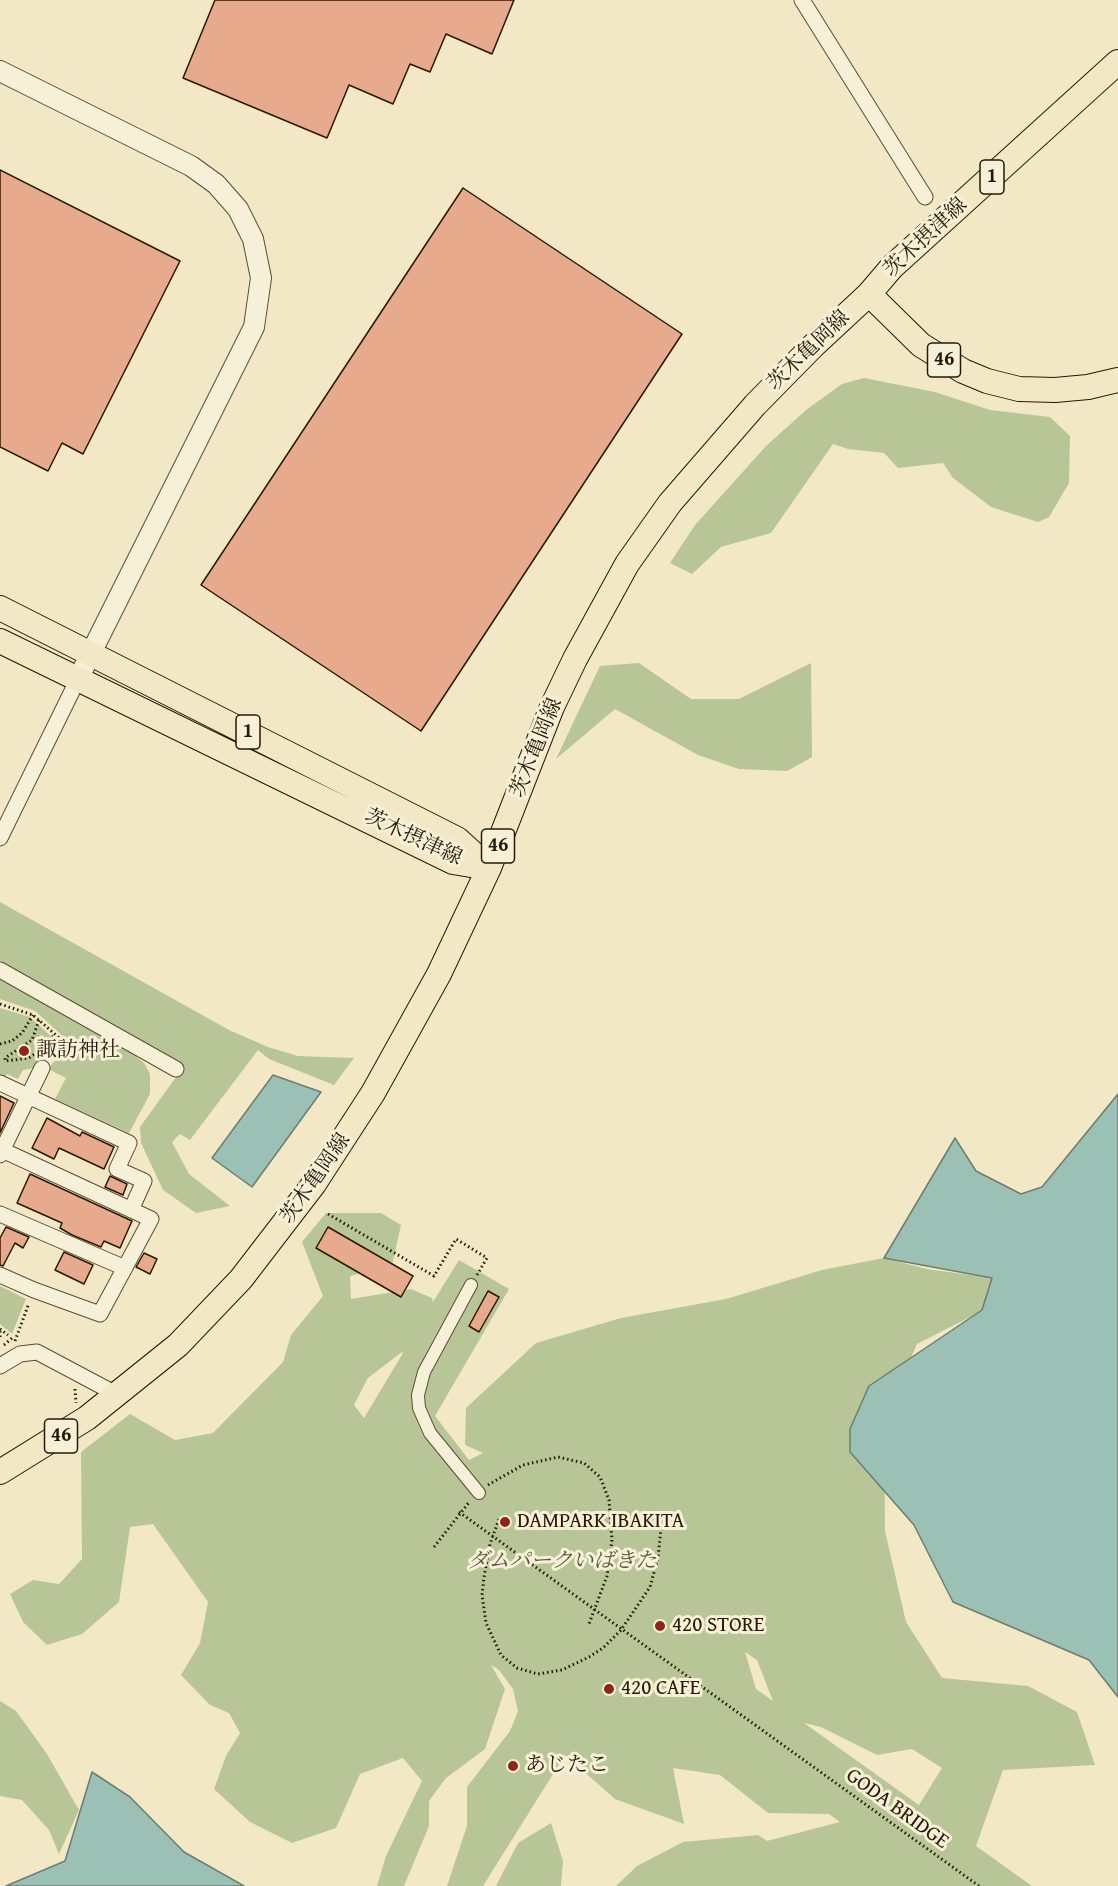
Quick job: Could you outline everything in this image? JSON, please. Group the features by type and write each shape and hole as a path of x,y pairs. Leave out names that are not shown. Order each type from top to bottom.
{"main road":[{"name":"茨木摂津線","path":"869,294 892,267 1118,62"},
{"name":"茨木亀岡線","path":"0,1472 59,1438 118,1395 178,1345 222,1300 299,1206 354,1125 440,974 489,868 552,707 570,668 650,528 708,456 813,346 869,294 921,345 963,371 1005,386 1037,390 1088,387 1118,380"},
{"name":"茨木摂津線","path":"0,608 457,839 489,868"},
{"name":"茨木摂津線","path":"0,641 210,744 314,791 453,862 489,868"}],"street":[{"path":"802,0 926,196"},
{"path":"0,71 191,166 216,184 238,209 253,239 261,278 254,327 0,838"},
{"path":"0,970 170,1062"},
{"path":"0,1275 100,1314 151,1219 1,1152 42,1068"},
{"path":"0,1083 129,1143 117,1169 144,1181 131,1210"},
{"path":"0,1214 125,1268"},
{"path":"471,1286 424,1372 418,1395 419,1408 430,1433 478,1493"},
{"path":"0,1366 20,1354 37,1352 118,1395"}],"path":[{"path":"0,1004 33,1015 66,1044"},
{"path":"0,1044 20,1035 33,1015"},
{"path":"39,1020 32,1041 5,1058 5,1061 29,1058 43,1048 55,1034"},
{"path":"42,1068 52,1054 66,1044 78,1042"},
{"path":"328,1214 434,1276 456,1239 488,1258 471,1286"},
{"path":"15,1341 30,1300"},
{"path":"0,1330 8,1335"},
{"path":"0,1330 0,1337"},
{"path":"434,1547 459,1512 478,1493 507,1473 541,1460 572,1459 593,1469 600,1478 609,1500 612,1539 607,1576 589,1624"},
{"name":"GODA BRIDGE","path":"459,1512 492,1538 979,1886"},
{"path":"499,1519 492,1538 484,1577 484,1610 495,1645 508,1663 526,1672 538,1674 562,1670 603,1648 621,1630 650,1587 658,1557 661,1528"}],"green space":[{"path":"864,378 935,392 990,410 1050,417 1070,436 1069,483 1049,517 1038,522 991,507 953,478 943,463 898,468 884,453 848,449 833,444 771,533 721,547 692,574 670,563 695,525 766,446 806,410 842,384"},
{"path":"639,663 691,699 739,699 811,663 812,757 787,771 739,769 698,755 615,709 556,759 600,666"},
{"path":"0,902 229,1030 268,1047 298,1056 354,1058 334,1085 269,1059 258,1050 190,1140 180,1134 172,1142 189,1174 230,1206 196,1213 163,1190 141,1143 140,1127 184,1066 0,961"},
{"path":"0,975 125,1048 144,1063 150,1074 150,1094 129,1133 55,1099 66,1078 48,1069 73,1038 65,1038 35,1011 0,999"},
{"name":"諏訪神社","path":"0,1008 30,1017 54,1039 38,1056 35,1068 23,1070 18,1079 7,1074 5,1077 0,1075"},
{"name":"ダムパークいばきた","path":"326,1213 381,1213 401,1225 392,1265 350,1276 351,1299 411,1289 432,1298 433,1302 459,1260 509,1289 435,1416 469,1460 483,1453 465,1445 466,1408 536,1343 621,1318 726,1299 822,1270 884,1258 927,1269 992,1278 982,1311 917,1344 884,1419 885,1531 906,1622 942,1678 1028,1686 1077,1712 1095,1765 1003,1770 976,1846 1032,1886 616,1886 637,1866 683,1842 758,1835 767,1841 840,1822 829,1814 768,1813 720,1775 673,1768 684,1824 615,1799 565,1755 483,1886 447,1886 467,1826 467,1787 510,1731 518,1711 513,1689 499,1670 491,1665 505,1689 485,1749 446,1778 429,1801 429,1826 404,1886 377,1886 386,1856 422,1781 403,1758 360,1774 336,1828 292,1843 250,1822 214,1789 226,1756 240,1733 229,1713 210,1705 181,1675 200,1643 208,1602 153,1524 130,1527 119,1602 82,1634 47,1645 23,1622 10,1594 33,1580 59,1584 82,1559 81,1452 130,1414 175,1440 213,1433 283,1362 291,1335 323,1296 302,1242","holes":["403,1353 364,1418 354,1405 368,1378","745,1652 757,1660 773,1701 756,1689","804,1723 821,1727 877,1755 912,1749 942,1768 919,1805"]},
{"path":"0,1286 26,1299 12,1334 0,1324"},
{"path":"0,1701 16,1711 47,1754 79,1810 59,1854 49,1830 22,1800 0,1796"},
{"path":"551,1823 563,1861 561,1886 496,1886 518,1843"}],"water":[{"path":"273,1075 321,1092 252,1187 212,1158"},
{"path":"1118,1094 1118,1697 1089,1660 953,1602 914,1525 850,1452 850,1429 869,1386 982,1310 992,1278 884,1258 955,1138 976,1171 1021,1194 1042,1187"},
{"path":"92,1772 130,1797 184,1852 244,1886 6,1886 65,1861"}],"building":[{"path":"215,0 514,0 492,54 446,34 430,72 410,64 393,104 349,85 327,138 183,78"},
{"path":"0,170 180,261 83,454 62,443 48,471 0,447"},
{"path":"463,188 682,334 421,731 201,585"},
{"path":"0,1096 14,1103 0,1133"},
{"path":"47,1118 80,1136 82,1132 114,1147 104,1169 59,1148 54,1159 32,1148"},
{"path":"30,1174 132,1221 120,1248 104,1241 101,1247 72,1235 60,1228 62,1223 17,1203"},
{"path":"110,1176 127,1184 123,1195 105,1187"},
{"path":"6,1227 29,1237 23,1248 15,1243 3,1266 0,1265 0,1238"},
{"path":"328,1227 413,1276 401,1297 316,1248"},
{"path":"64,1252 93,1265 84,1284 55,1270"},
{"path":"144,1253 157,1259 150,1274 136,1267"},
{"path":"488,1291 499,1297 479,1332 469,1326"}],"place":[{"name":"諏訪神社","path":"24,1051"},
{"name":"DAMPARK IBAKITA","path":"505,1522"},
{"name":"420 STORE","path":"660,1626"},
{"name":"420 CAFE","path":"609,1689"},
{"name":"あじたこ","path":"513,1766"}]}
